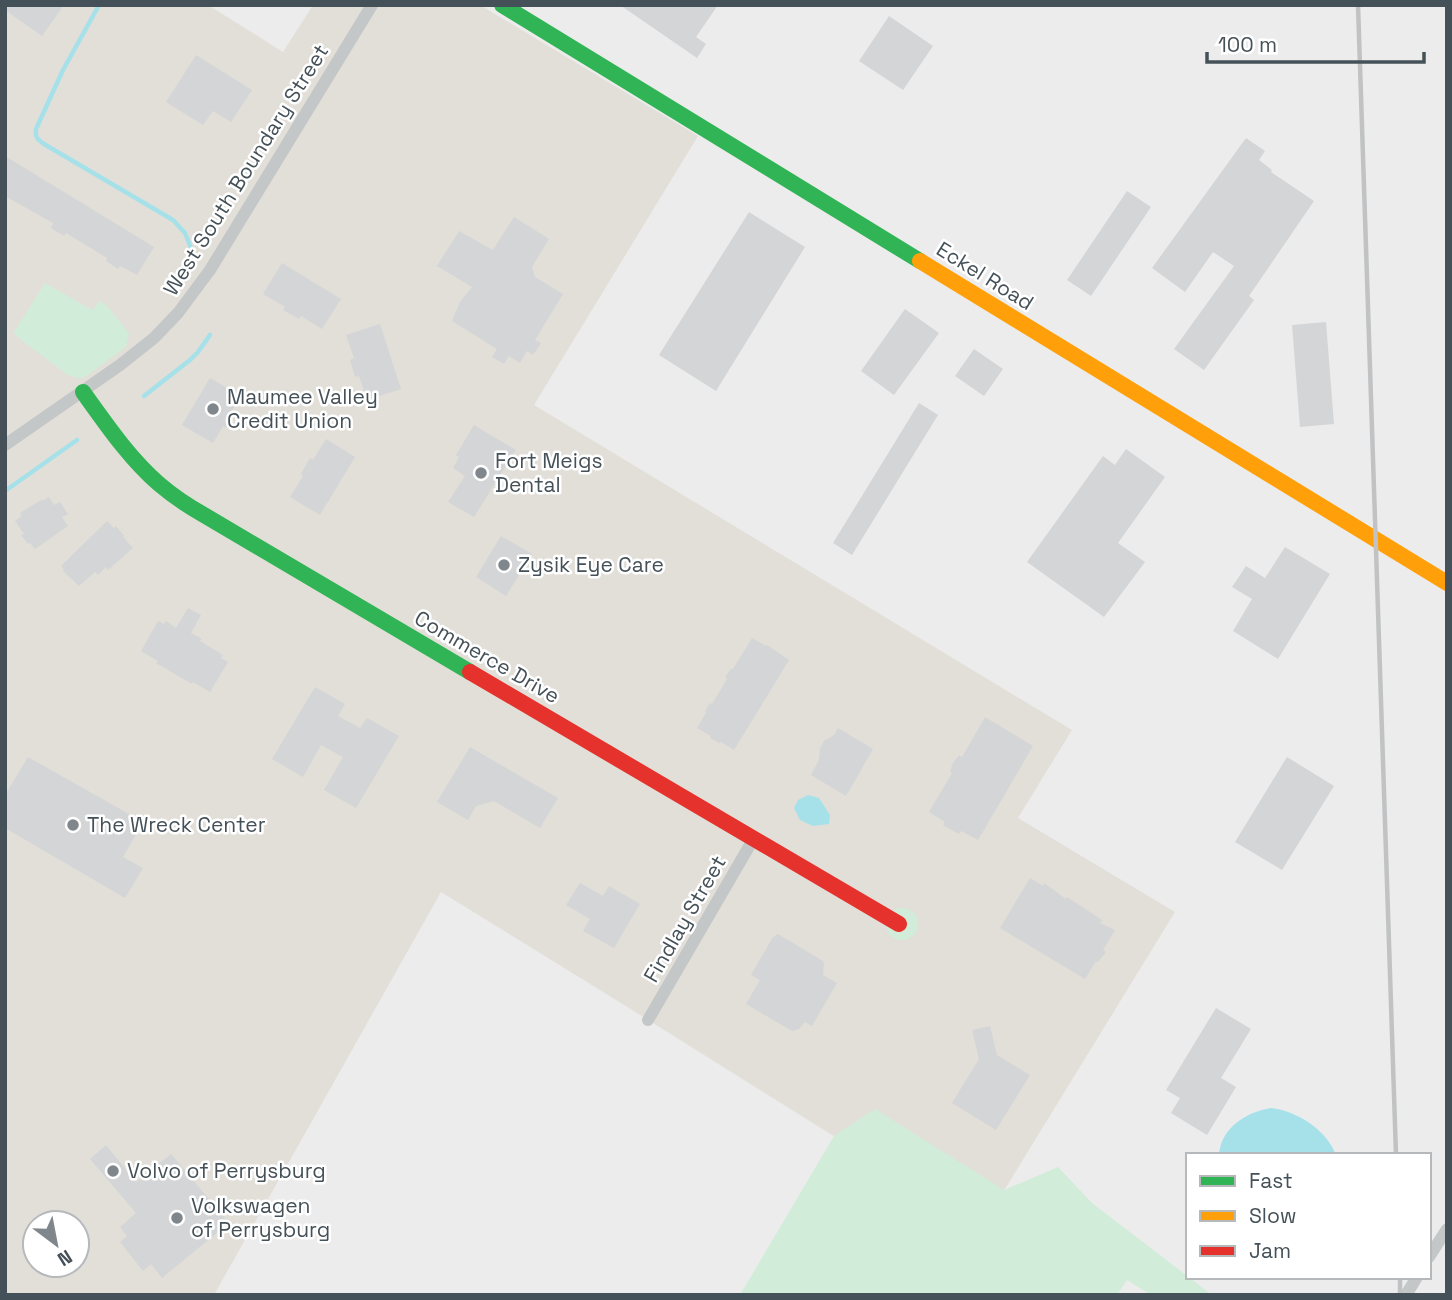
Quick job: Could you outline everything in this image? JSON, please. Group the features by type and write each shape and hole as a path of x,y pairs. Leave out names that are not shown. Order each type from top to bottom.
{"street":[{"name":"West South Boundary Street","path":"5,444 120,365 154,338 192,296 372,5"},
{"name":"Eckel Road","path":"502,5 1447,583"},
{"name":"Commerce Drive","path":"83,392 136,463 171,494 899,924"},
{"name":"Findlay Street","path":"648,1020 754,838"},
{"path":"1431,1254 1447,1229"},
{"path":"1406,1295 1416,1279"}],"shaded area":[{"path":"5,5 208,5 283,52 313,5 480,5 698,136 534,405 1072,730 1018,818 1175,912 981,1228 441,892 214,1295 5,1295"}],"green space":[{"path":"45,283 92,310 100,301 107,306 129,333 126,347 85,377 78,378 68,375 15,335 14,332"},
{"path":"902,908 914,912 918,924 914,936 902,940 890,936 886,924 890,912"},
{"path":"875,1109 1004,1190 1058,1167 1092,1203 1186,1275 1186,1279 1191,1279 1212,1295 1151,1295 1127,1280 1117,1295 740,1295 834,1136"}],"water":[{"path":"808,795 819,798 830,815 829,824 813,826 800,820 794,808 798,800"},
{"path":"1271,1108 1291,1113 1318,1130 1335,1153 1219,1153 1230,1129 1253,1113"}],"building":[{"path":"5,5 64,5 42,36 5,10"},
{"path":"620,5 718,5 696,37 706,44 697,58"},
{"path":"889,16 933,46 903,90 859,61"},
{"path":"196,55 252,90 231,122 213,111 203,125 166,102"},
{"path":"1246,138 1265,151 1259,160 1272,170 1271,172 1314,201 1249,296 1254,300 1204,370 1174,349 1234,266 1213,252 1185,292 1152,268"},
{"path":"5,156 154,247 137,275 120,266 118,269 106,261 107,258 66,233 64,236 51,228 53,223 5,196"},
{"path":"1127,191 1151,207 1091,296 1067,280"},
{"path":"749,212 805,247 716,391 659,355"},
{"path":"514,217 549,239 532,267 535,277 563,294 535,340 541,343 533,355 527,351 520,363 509,356 504,364 492,357 497,349 452,321 460,302 472,287 437,266 459,231 493,250"},
{"path":"282,263 341,299 322,329 301,316 299,319 283,310 285,307 263,294"},
{"path":"905,309 939,333 894,395 861,371"},
{"path":"1326,322 1334,424 1300,427 1292,325"},
{"path":"380,324 401,389 367,400 359,376 355,377 350,360 354,358 346,335"},
{"path":"974,349 1003,369 984,396 955,376"},
{"name":"Maumee Valley Credit Union","path":"210,378 241,396 231,412 235,415 227,428 223,426 213,443 182,425"},
{"path":"919,403 938,415 852,555 833,543"},
{"name":"Fort Meigs Dental","path":"474,425 516,450 474,517 448,502 465,476 453,468 459,457 456,455"},
{"path":"326,439 355,457 320,515 290,497 310,458 313,460"},
{"path":"1126,449 1165,477 1118,543 1145,562 1104,617 1027,562 1103,456 1115,465"},
{"path":"49,497 54,505 60,502 68,514 62,517 68,526 35,549 21,535 24,534 15,521 22,516 20,513"},
{"path":"107,521 114,528 116,526 133,548 108,570 106,567 98,575 95,572 79,586 61,566"},
{"name":"Zysik Eye Care","path":"501,536 532,554 506,596 476,577"},
{"path":"1285,547 1330,574 1278,659 1233,631 1252,599 1232,587 1246,566 1265,578"},
{"path":"188,608 201,615 191,633 223,655 221,658 228,662 210,692 156,663 158,661 141,651 158,621 164,624 166,621 176,628"},
{"path":"752,638 789,660 734,750 697,728 727,679 725,677"},
{"path":"315,687 345,704 338,716 360,728 367,718 399,736 356,808 324,790 343,757 321,745 303,777 272,759"},
{"path":"985,717 1033,746 978,840 943,825 945,822 929,812 952,773 950,771 953,763 959,755 962,757"},
{"path":"838,728 873,749 846,796 811,775 819,760 824,741 834,735"},
{"path":"470,747 558,798 540,828 494,801 476,806 468,820 437,802"},
{"name":"The Wreck Center","path":"28,757 143,822 123,857 143,868 125,898 5,828 5,795"},
{"path":"1287,757 1334,786 1282,870 1235,842"},
{"path":"1030,878 1043,886 1044,883 1066,899 1067,897 1102,920 1100,923 1115,930 1103,950 1106,952 1096,961 1085,979 1000,928"},
{"path":"580,883 603,896 609,886 640,904 614,948 583,931 590,919 566,905"},
{"path":"778,934 823,961 823,975 837,983 812,1026 805,1022 799,1029 792,1031 746,1004 760,980 751,975 773,937"},
{"path":"1216,1008 1251,1029 1221,1078 1236,1087 1207,1135 1171,1113 1180,1098 1166,1090"},
{"path":"990,1026 997,1055 1030,1075 996,1130 952,1103 979,1059 972,1030"},
{"name":"Volkswagen of Perrysburg","path":"106,1145 136,1182 171,1154 229,1223 162,1278 151,1264 143,1271 120,1242 127,1236 120,1227 136,1213 90,1159"}],"waterway":[{"path":"99,5 63,70 36,129 36,136 44,144 173,220 185,233 191,248"},
{"path":"144,396 190,360 210,335"},
{"path":"5,491 77,440"}],"railway":[{"path":"1358,5 1396,1153"},
{"path":"1400,1279 1400,1295"}],"traffic: fast":[{"path":"502,5 920,261"},
{"path":"83,392 138,463 175,497 470,672"}],"traffic: slow":[{"path":"920,261 1447,583"}],"traffic: jam":[{"path":"470,672 899,924"}],"place":[{"name":"Maumee Valley Credit Union","path":"213,409"},
{"name":"Fort Meigs Dental","path":"481,473"},
{"name":"Zysik Eye Care","path":"504,565"},
{"name":"The Wreck Center","path":"73,825"},
{"name":"Volvo of Perrysburg","path":"113,1171"},
{"name":"Volkswagen of Perrysburg","path":"177,1218"}]}
